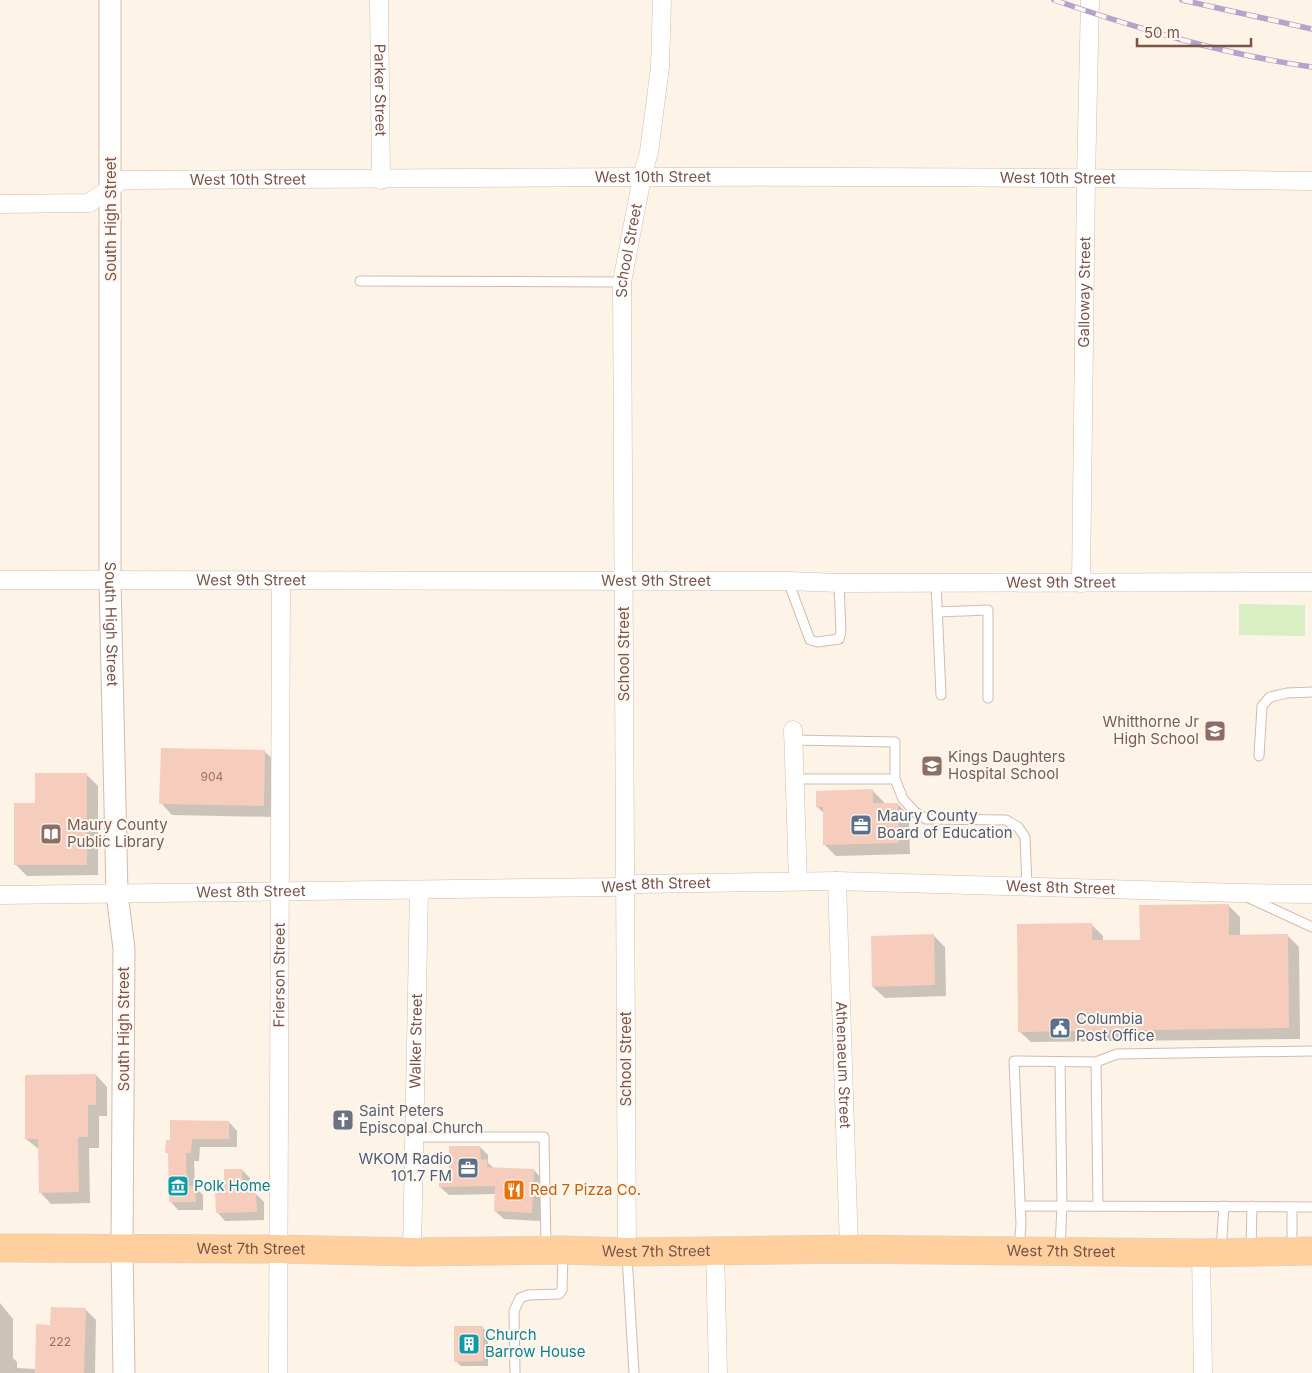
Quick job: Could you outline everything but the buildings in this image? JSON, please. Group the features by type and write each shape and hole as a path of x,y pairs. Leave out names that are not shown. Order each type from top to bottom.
{"main road":[{"name":"West 7th Street","path":"0,1248 279,1249 412,1252 555,1250 716,1252 849,1248 1211,1253 1302,1251"}],"street":[{"name":"South High Street","path":"110,0 110,581 117,894 124,949 122,1248 124,1373"},
{"name":"Parker Street","path":"379,0 381,180"},
{"name":"School Street","path":"627,1252 622,282 642,177 649,152 660,67 662,0"},
{"name":"Galloway Street","path":"1081,583 1090,0"},
{"name":"West 10th Street","path":"0,204 90,203 122,180 642,177 1086,178 1312,181"},
{"name":"West 9th Street","path":"0,580 788,581 839,583 1312,582"},
{"name":"Frierson Street","path":"278,1373 280,581"},
{"path":"793,735 798,881"},
{"name":"West 8th Street","path":"0,895 419,890 798,881 1312,894"},
{"name":"Athenaeum Street","path":"837,881 849,1248"},
{"name":"Walker Street","path":"412,1252 419,890"},
{"path":"716,1252 718,1373"},
{"path":"1203,1373 1211,1253"}],"lane":[{"path":"360,281 622,282"},
{"path":"788,581 810,640 818,642 839,639 841,632 839,583"},
{"path":"936,583 941,695"},
{"path":"937,612 988,610 988,698"},
{"path":"1259,756 1262,706 1270,697 1287,693 1312,692"},
{"path":"793,735 895,742 895,779 904,799 915,812 926,819 1006,820 1018,827 1025,837 1027,887"},
{"path":"795,779 895,779"},
{"path":"1240,893 1312,927"},
{"path":"1019,1251 1021,1224 1014,1061 1096,1062 1117,1054 1312,1051"},
{"path":"1060,1062 1062,1206 1060,1251"},
{"path":"1096,1062 1098,1206"},
{"path":"414,1137 544,1137 555,1250 562,1290 559,1294 528,1295 520,1298 514,1311 515,1373"},
{"path":"1020,1206 1312,1207"},
{"path":"1211,1253 1224,1206"},
{"path":"1251,1252 1252,1206"},
{"path":"1292,1207 1302,1251"},
{"path":"627,1252 634,1373"}],"green space":[{"path":"1239,604 1305,605 1305,636 1239,635"}],"railway":[{"path":"1054,0 1181,40 1279,62 1312,67"},
{"path":"1182,0 1312,29"}],"place":[{"name":"Whitthorne Jr High School","path":"1215,731"},
{"name":"Kings Daughters Hospital School","path":"932,766"},
{"name":"Maury County Board of Education","path":"861,825"},
{"name":"Maury County Public Library","path":"51,834"},
{"name":"Columbia Post Office","path":"1060,1028"},
{"name":"Saint Peters Episcopal Church","path":"343,1120"},
{"name":"WKOM Radio 101.7 FM","path":"468,1168"},
{"name":"Polk Home","path":"178,1186"},
{"name":"Red 7 Pizza Co.","path":"514,1190"},
{"name":"Church Barrow House","path":"469,1344"}]}
